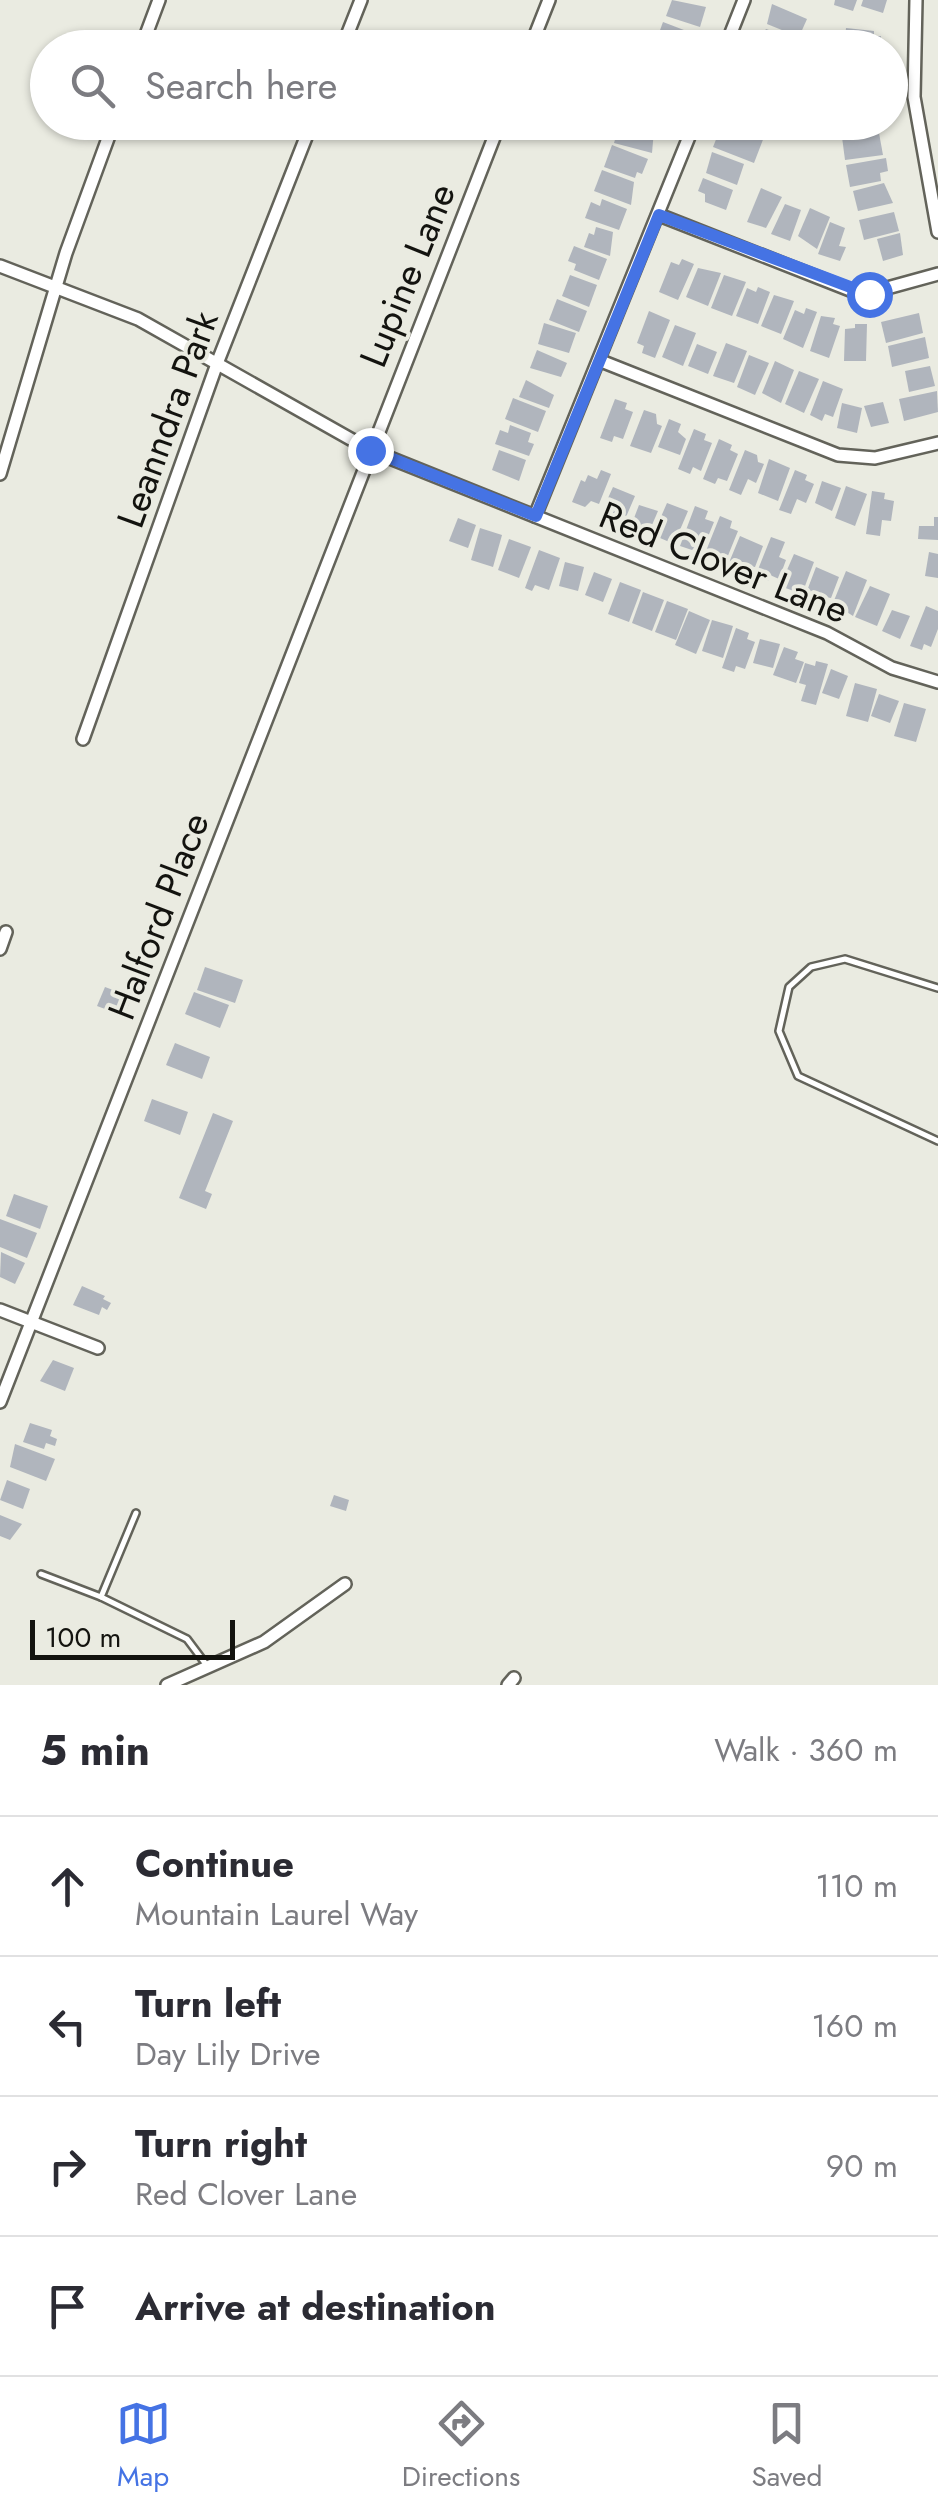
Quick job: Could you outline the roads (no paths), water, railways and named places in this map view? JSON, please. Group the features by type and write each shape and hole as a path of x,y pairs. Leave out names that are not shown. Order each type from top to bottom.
{"street":[{"path":"148,30 159,0"},
{"path":"349,30 361,0"},
{"path":"537,30 549,0"},
{"path":"732,30 744,0"},
{"path":"916,0 914,97 938,232"},
{"path":"0,474 59,287 66,253 107,140"},
{"name":"Leanndra Park","path":"83,739 218,361 305,140"},
{"name":"Lupine Lane","path":"370,450 493,140"},
{"path":"536,516 689,140"},
{"path":"659,215 850,290 869,294 938,274"},
{"name":"Red Clover Lane","path":"0,266 138,319 370,450 827,634 892,668 938,682"},
{"path":"601,360 838,455 875,458 938,443"},
{"name":"Halford Place","path":"0,1402 370,450"},
{"path":"0,949 6,932"},
{"path":"0,1310 98,1348"},
{"path":"167,1685 264,1642 345,1584"}],"lane":[{"path":"938,988 845,959 811,967 789,987 778,1031 798,1076 938,1141"},
{"path":"101,1598 136,1513"},
{"path":"40,1574 186,1639 210,1669"}]}
